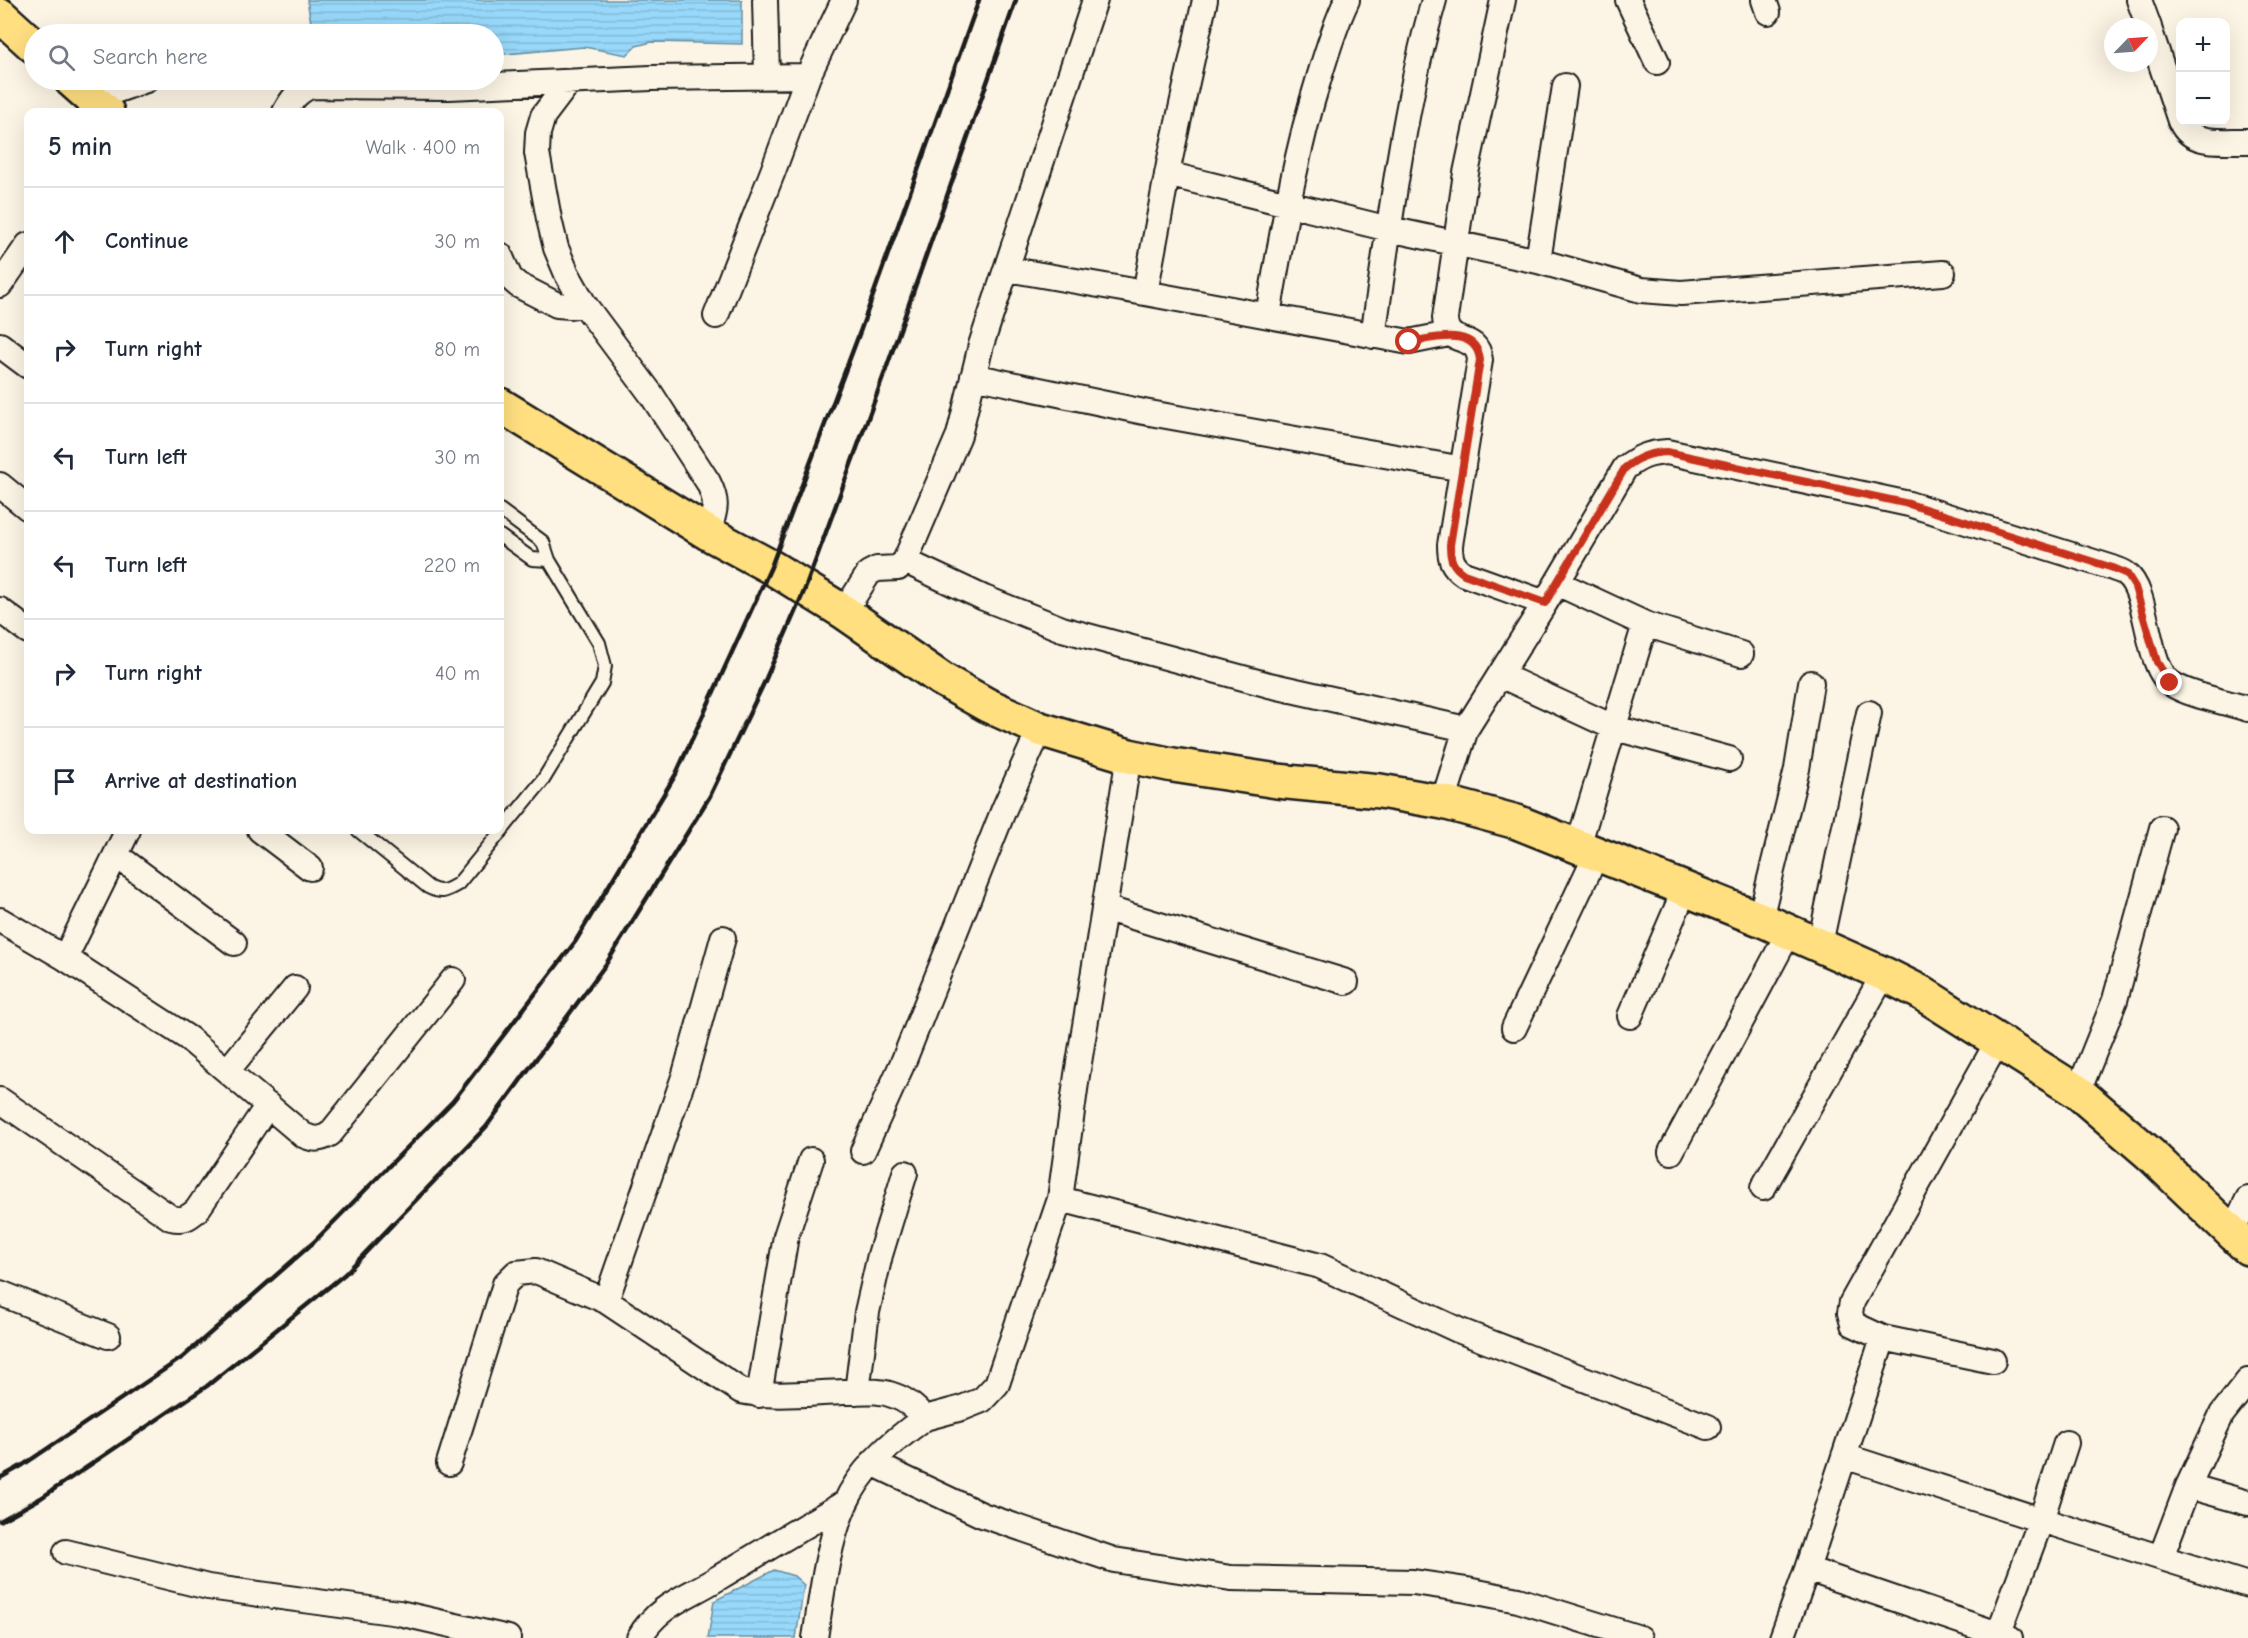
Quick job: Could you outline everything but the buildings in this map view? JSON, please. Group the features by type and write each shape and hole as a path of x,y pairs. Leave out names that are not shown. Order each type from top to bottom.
{"highway":[{"path":"0,15 24,37"},
{"path":"504,411 708,533 771,567 844,612 941,679 987,705 1040,729 1129,756 1266,779 1380,791 1443,802 1517,822 1820,944 1884,974 1920,992 2078,1092 2151,1154 2240,1240"}],"street":[{"path":"765,0 767,75"},
{"path":"716,316 774,171 808,76 844,0"},
{"path":"844,612 869,573 877,569 898,568 905,561 959,435 981,345 1095,0"},
{"path":"1145,293 1167,174 1205,0"},
{"path":"1268,315 1287,204 1304,125 1347,0"},
{"path":"1373,336 1413,88 1422,41 1434,0"},
{"path":"1449,334 1445,327 1445,318 1466,173 1503,0"},
{"path":"1628,0 1657,62"},
{"path":"2139,0 2145,18"},
{"path":"2158,54 2176,106"},
{"path":"504,85 651,78 808,76"},
{"path":"568,83 543,117 538,133 537,153 556,248 584,304 651,394 708,482 715,496 716,507 708,533"},
{"path":"1538,261 1565,86"},
{"path":"96,103 124,90"},
{"path":"287,108 301,90"},
{"path":"2185,126 2194,137 2204,140 2248,141"},
{"path":"1167,174 1389,229 1538,261 1658,293 1943,273"},
{"path":"0,285 24,251"},
{"path":"504,264 510,278 518,285 557,305 584,304"},
{"path":"1007,269 1409,342 1449,334 1475,344 1480,360 1450,545 1450,558 1455,567 1464,574 1551,593 1741,654"},
{"path":"0,345 24,363"},
{"path":"973,376 1144,412 1463,469"},
{"path":"1443,802 1466,729 1551,593 1625,468 1637,458 1651,453 1667,452 1909,504 2127,574 2135,587 2157,662 2170,683 2248,709"},
{"path":"0,485 24,505"},
{"path":"905,561 984,598 1062,629 1269,685 1466,729"},
{"path":"0,610 24,628"},
{"path":"1514,1028 1587,849 1615,728 1645,624"},
{"path":"1500,675 1615,728 1729,759"},
{"path":"1671,1152 1774,925 1811,683"},
{"path":"1820,944 1869,713"},
{"path":"863,1151 904,1060 1004,809 1040,729"},
{"path":"815,1638 828,1560 845,1503 872,1463 901,1435 925,1418 982,1400 997,1384 1059,1198 1129,756"},
{"path":"2078,1092 2115,1000 2162,828"},
{"path":"65,958 126,834"},
{"path":"265,834 310,868"},
{"path":"116,855 234,943"},
{"path":"1630,1016 1685,889"},
{"path":"1104,908 1346,982"},
{"path":"0,920 65,958 188,1038 303,1135 312,1139 330,1134 453,980"},
{"path":"606,1301 685,1074 723,938"},
{"path":"1763,1188 1884,974"},
{"path":"227,1071 295,988"},
{"path":"1993,1361 1882,1338 1853,1324 1850,1313 1852,1302 1998,1041"},
{"path":"0,1100 171,1218 178,1220 188,1218 197,1210 268,1105"},
{"path":"759,1395 786,1236 811,1160"},
{"path":"856,1392 867,1312 880,1256 905,1173"},
{"path":"1059,1198 1320,1266 1458,1330 1708,1427"},
{"path":"2240,1240 2248,1199"},
{"path":"449,1463 505,1284 516,1273 536,1271 606,1301 741,1391 759,1395 874,1391 894,1395 908,1402 925,1418"},
{"path":"0,1293 108,1336"},
{"path":"1782,1638 1807,1569 1882,1338"},
{"path":"2161,1557 2188,1486 2222,1413 2248,1381"},
{"path":"1807,1569 2002,1636 2066,1443"},
{"path":"1844,1456 2248,1586"},
{"path":"872,1463 982,1515 1113,1560 1231,1578 1413,1582 1518,1600 1640,1638"},
{"path":"2188,1486 2248,1503"},
{"path":"639,1638 653,1617 669,1604 699,1590 770,1545 845,1503"},
{"path":"66,1552 208,1587 399,1613 508,1638"}],"lane":[{"path":"504,513 543,542 549,560 599,643 604,666 602,683 543,780 504,828"},
{"path":"504,539 532,559 549,560"},
{"path":"363,834 437,892 447,891 458,884 499,834"}],"water":[{"path":"307,0 742,0 742,44 652,42 636,46 627,55 584,47 504,54 504,24 311,24"},
{"path":"774,1570 794,1576 804,1585 796,1638 708,1638 714,1601"}],"railway":[{"path":"0,1478 23,1465 183,1357 314,1242 453,1101 575,942 676,774 771,567 861,329 979,0"},
{"path":"0,1521 41,1498 207,1386 345,1274 486,1127 606,964 710,796 764,683 805,589 885,372 1016,0"}],"route":[{"path":"1409,342 1430,340 1449,334 1475,344 1479,351 1480,360 1450,545 1450,558 1455,567 1464,574 1545,603 1625,468 1637,458 1651,453 1667,452 1909,504 2127,574 2135,587 2157,662 2170,683"}]}
